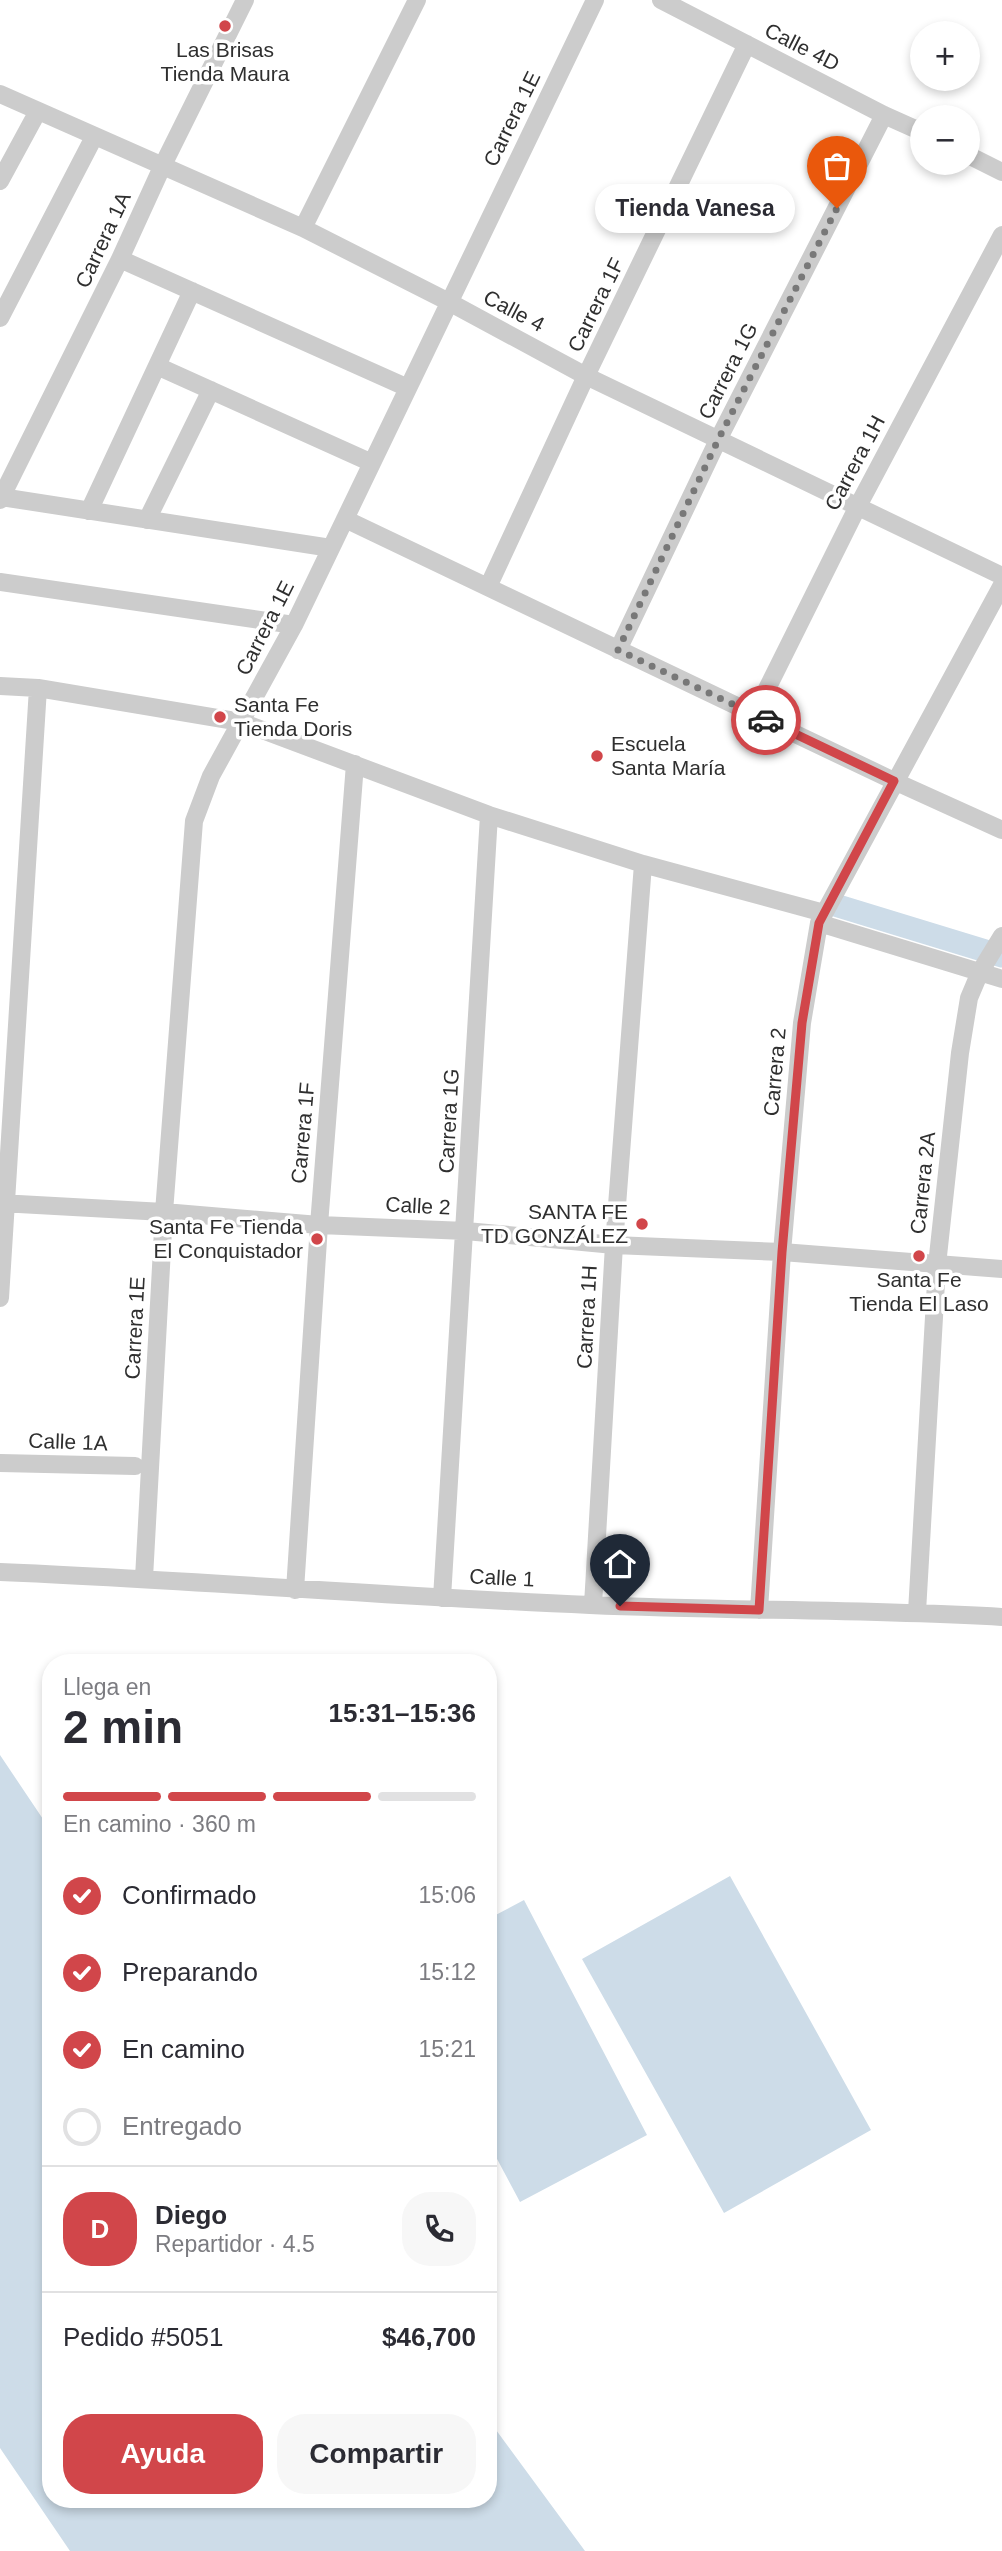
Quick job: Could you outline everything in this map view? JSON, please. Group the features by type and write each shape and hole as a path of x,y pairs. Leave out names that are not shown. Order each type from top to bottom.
{"street":[{"name":"Carrera 1A","path":"0,498 120,259 162,167 245,0"},
{"path":"303,228 417,0"},
{"name":"Carrera 1E","path":"144,1577 164,1212 194,821 211,776 294,625 595,0"},
{"name":"Calle 4D","path":"662,0 910,127"},
{"name":"Carrera 1F","path":"488,587 586,376 747,44"},
{"name":"Calle 4","path":"0,94 303,228 586,376 1002,576"},
{"path":"0,181 38,111"},
{"name":"Carrera 1G","path":"618,650 718,440 884,115"},
{"path":"0,318 94,137"},
{"path":"980,161 1002,172"},
{"name":"Carrera 1H","path":"754,715 858,506 1002,235"},
{"path":"120,259 408,388"},
{"path":"89,511 192,291"},
{"path":"157,366 372,463"},
{"path":"147,520 211,390"},
{"path":"0,498 331,548"},
{"path":"345,519 754,715 1002,830"},
{"path":"0,582 294,625"},
{"name":"Carrera 2","path":"759,1610 782,1252 802,1023 825,912 1002,585"},
{"path":"0,686 38,688 241,722 489,815 643,864 825,912 982,969 1002,979"},
{"path":"0,1298 3,1203 38,688"},
{"name":"Carrera 1F","path":"295,1590 318,1225 355,764"},
{"name":"Carrera 1G","path":"442,1598 489,815"},
{"name":"Carrera 1H","path":"593,1605 614,1245 643,864"},
{"name":"Carrera 2A","path":"917,1612 937,1265 960,1053 969,998 982,969 1002,936"},
{"name":"Calle 2","path":"3,1203 164,1212 318,1225 466,1231 614,1245 782,1252 1002,1269"},
{"name":"Calle 1A","path":"0,1462 135,1466"},
{"name":"Calle 1","path":"0,1572 144,1577 295,1590 593,1605 917,1612 1002,1617"}],"water":[{"path":"0,1755 42,1818 42,2508 497,2508 497,2431 585,2551 70,2551 0,2448"},
{"path":"730,1876 871,2130 724,2213 582,1959"},
{"path":"524,1900 647,2135 520,2202 497,2159 497,1914"}],"waterway":[{"path":"835,905 1002,956"}],"way so far":[{"path":"766,720 618,650 718,440 837,208"}],"place":[{"name":"Las Brisas Tienda Maura","path":"225,26"},
{"name":"Tienda Vanesa","path":"837,208"},
{"name":"Santa Fe Tienda Doris","path":"220,717"},
{"name":"Escuela Santa María","path":"597,756"},
{"name":"SANTA FE TD GONZÁLEZ","path":"642,1224"},
{"name":"Santa Fe Tienda El Conquistador","path":"317,1239"},
{"name":"Santa Fe Tienda El Laso","path":"919,1256"}],"route":[{"path":"620,1606 759,1610 782,1252 802,1023 819,923 894,781 766,720"}]}
